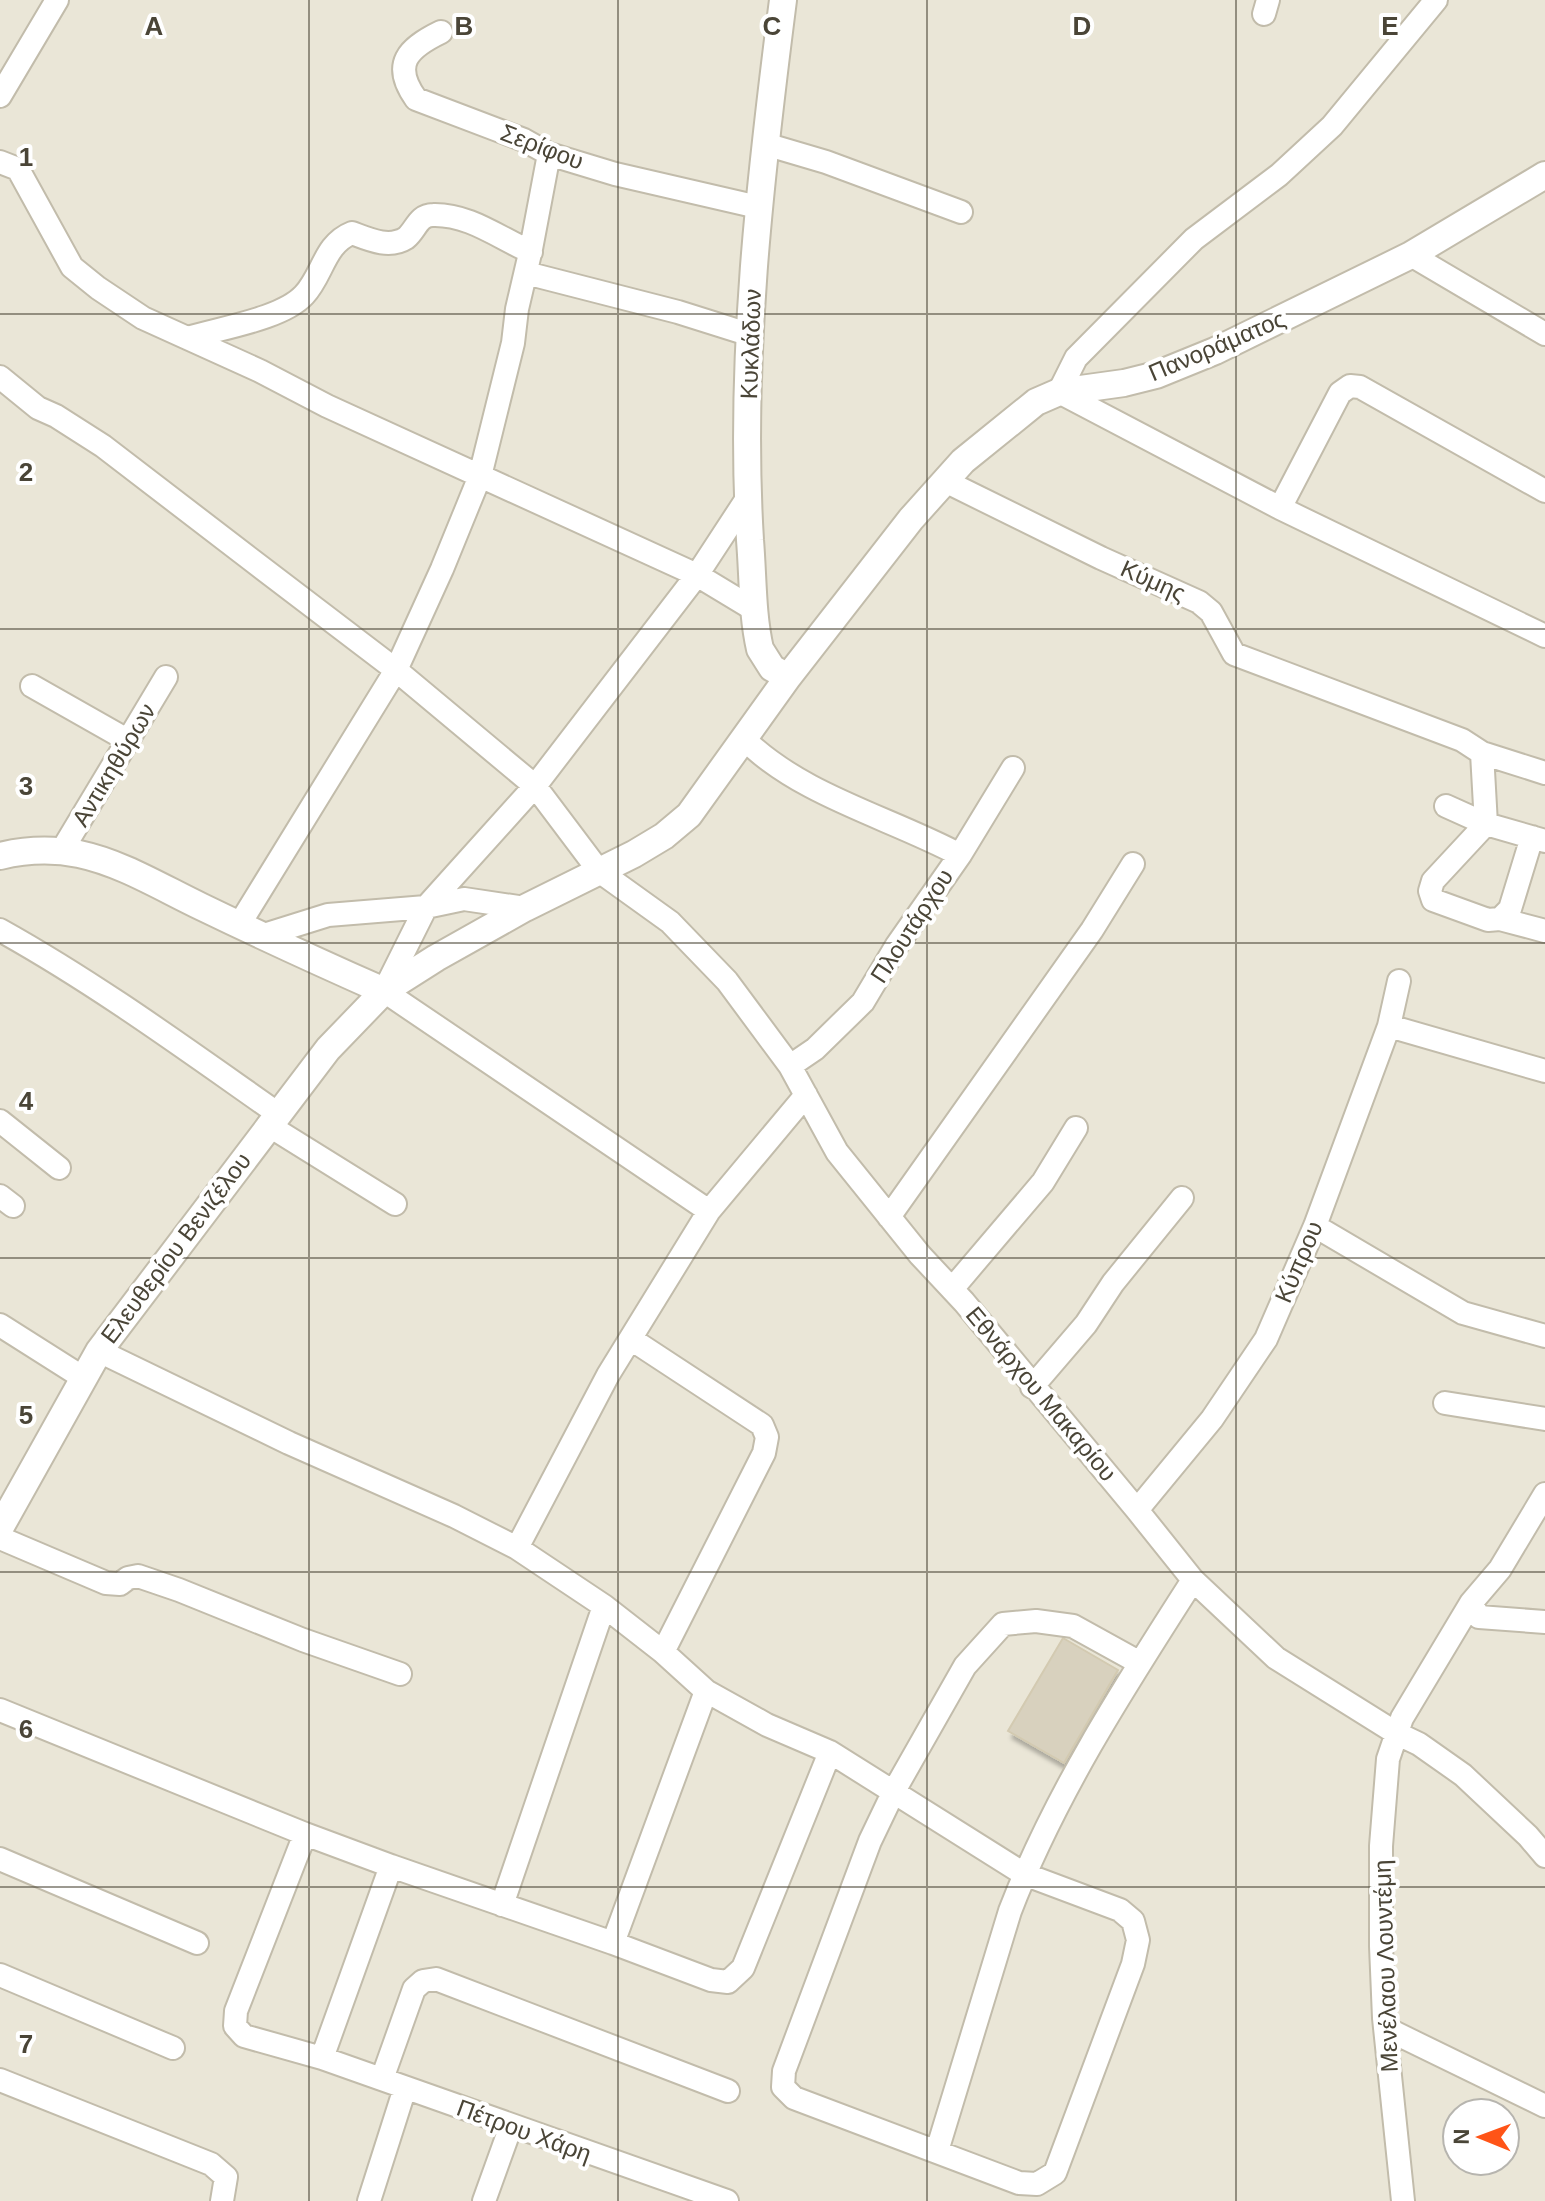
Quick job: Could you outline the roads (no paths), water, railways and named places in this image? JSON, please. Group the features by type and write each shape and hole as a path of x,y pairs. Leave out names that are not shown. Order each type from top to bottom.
{"street":[{"path":"0,96 57,0"},
{"name":"Κυκλάδων","path":"783,0 758,207 751,335 748,497 757,637 765,660 788,677"},
{"path":"1436,0 1332,126 1279,175 1194,239 1076,358 1059,392 1280,508 1545,636"},
{"name":"Σερίφου","path":"441,32 418,43 408,53 404,68 406,85 416,99 524,140 549,154 615,174 758,207"},
{"path":"765,144 826,162 961,212"},
{"path":"250,930 396,670 480,476 513,343 517,309 549,154"},
{"path":"0,162 18,169 72,267 143,318 697,575 755,610"},
{"name":"Πανοράματος","path":"599,871 664,836 689,815 788,677 911,519 963,461 1036,402 1059,392 1124,383 1188,363 1411,255 1545,175"},
{"path":"188,338 282,312 304,295 338,238 352,233 373,241 390,242 406,238 429,214 456,217 528,262 751,335"},
{"path":"1411,255 1545,334"},
{"name":"Εθνάρχου Μακαρίου","path":"0,377 38,408 103,446 396,670 535,786 599,871 670,922 727,981 790,1066 837,1152 1193,1580 1276,1658 1396,1733 1419,1744 1463,1775 1537,1835 1545,1856"},
{"path":"1280,508 1340,393 1350,386 1360,387 1545,491"},
{"name":"Κύμης","path":"945,481 1101,558 1199,602 1211,612 1234,654 1462,740 1482,753 1545,773"},
{"path":"384,991 426,907 535,786 697,575 748,497"},
{"name":"Αντικηθύρων","path":"61,852 166,677"},
{"path":"32,686 129,741"},
{"name":"Πλουτάρχου","path":"744,739 759,754 788,773 960,855 897,945 863,1002 815,1049 790,1066"},
{"path":"1482,753 1486,824 1433,881 1430,891 1433,900 1488,920 1500,919 1545,931"},
{"path":"960,855 1013,768"},
{"path":"1446,806 1486,824 1539,839 1510,909 1500,919"},
{"path":"0,856 17,852 61,852 110,862 384,991 709,1211"},
{"path":"889,1217 1092,930 1133,864"},
{"name":"Ελευθερίου Βενιζέλου","path":"0,1528 99,1351 328,1049 384,991 525,908 599,871"},
{"path":"250,930 328,915 426,907 464,899 525,908"},
{"path":"0,930 44,954 122,1006 273,1119 395,1204"},
{"name":"Κύπρου","path":"1137,1510 1212,1419 1266,1339 1315,1226 1389,1026 1399,981"},
{"path":"1389,1026 1545,1071"},
{"path":"517,1548 608,1375 709,1211 806,1095"},
{"path":"0,1121 59,1168"},
{"path":"952,1289 1043,1182 1076,1128"},
{"path":"1032,1387 1086,1324 1113,1283 1182,1198"},
{"path":"1315,1226 1463,1313 1545,1336"},
{"path":"0,1325 82,1377"},
{"path":"631,1339 762,1425 767,1437 764,1453 663,1652"},
{"path":"99,1351 517,1548 604,1606 663,1652 706,1691 767,1725 830,1752 894,1791 1024,1874 1120,1910 1133,1921 1138,1940 1133,1964 1055,2173 1037,2184 1019,2183 794,2098 783,2087 784,2071 870,1841 894,1791 965,1666 1003,1624 1036,1621 1073,1626 1140,1663"},
{"path":"1445,1403 1545,1419"},
{"name":"Μενέλαου Λουντέμη","path":"1403,2201 1385,2028 1381,1946 1381,1846 1388,1759 1402,1718 1471,1603 1500,1569 1545,1494"},
{"path":"0,1538 106,1583 120,1584 138,1576 400,1674"},
{"path":"937,2151 1024,1874 1140,1663 1193,1580"},
{"path":"1471,1603 1479,1617 1545,1622"},
{"path":"502,1905 604,1606"},
{"path":"613,1943 706,1691"},
{"path":"0,1710 305,1834 711,1980 728,1982 743,1968 830,1752"},
{"name":"Πέτρου Χάρη","path":"305,1834 236,2011 235,2026 244,2036 322,2058 727,2201"},
{"path":"0,1859 197,1943"},
{"path":"322,2058 391,1866"},
{"path":"0,1975 173,2048"},
{"path":"382,2079 414,1989 423,1981 436,1979 728,2091"},
{"path":"1385,2028 1545,2106"},
{"path":"0,2080 211,2164 226,2177 222,2201"},
{"path":"369,2201 405,2088"},
{"path":"484,2201 511,2126"}]}
